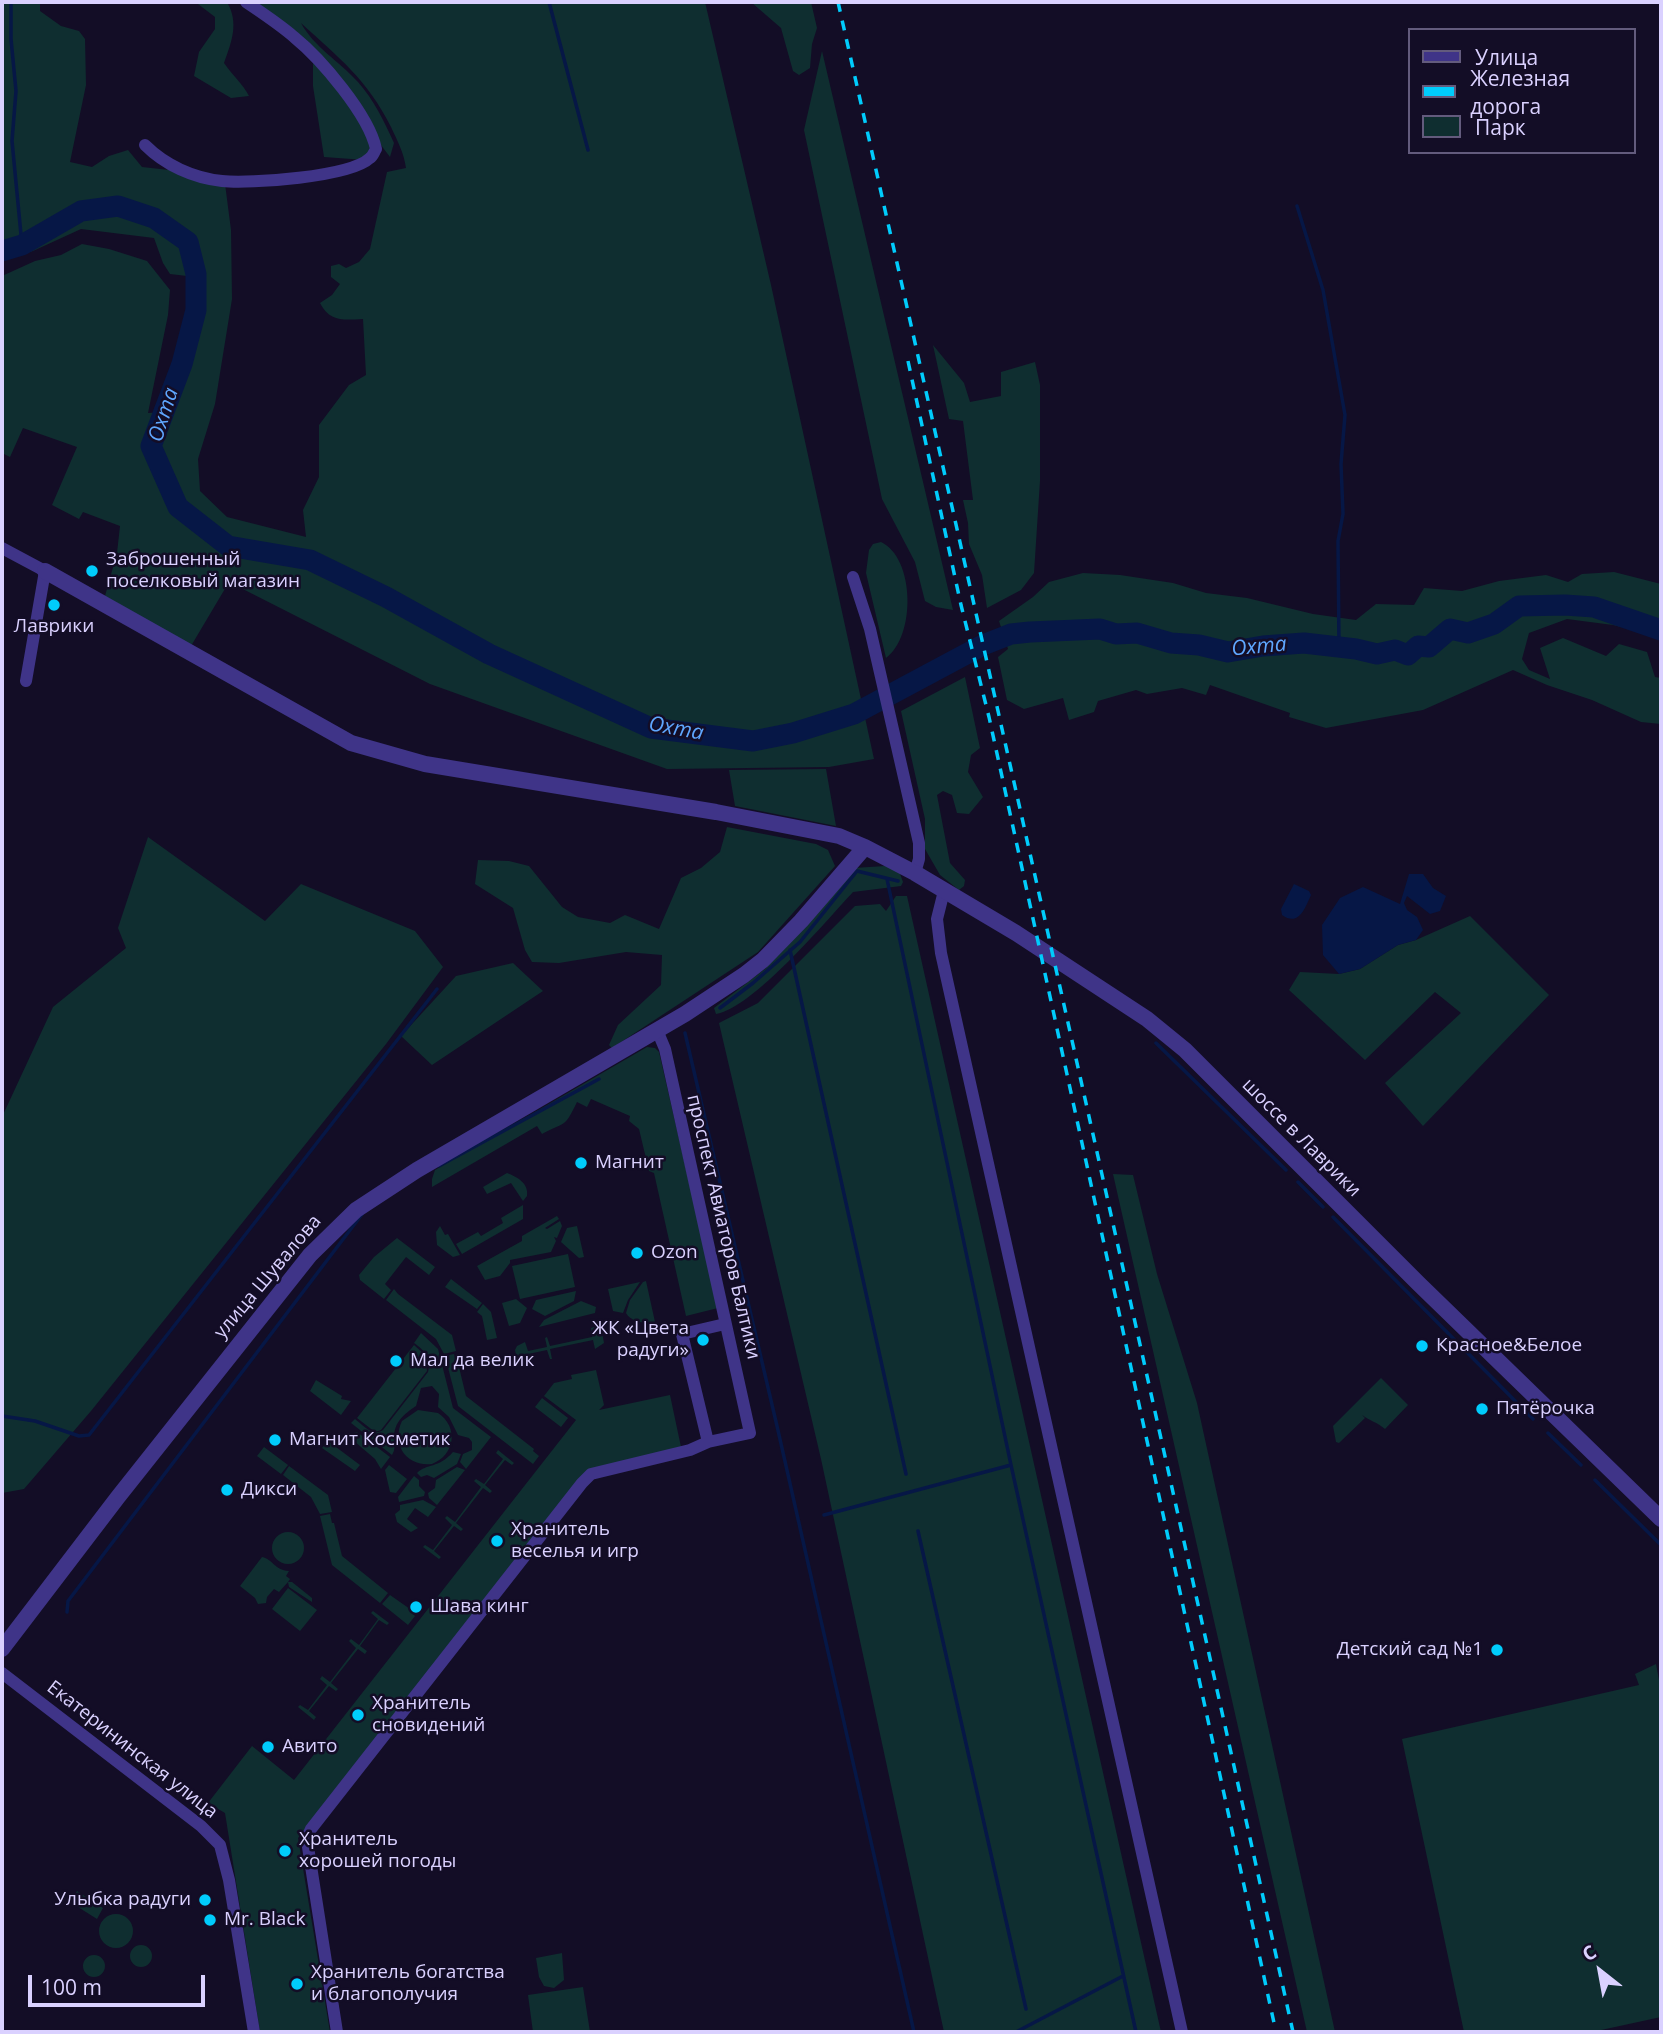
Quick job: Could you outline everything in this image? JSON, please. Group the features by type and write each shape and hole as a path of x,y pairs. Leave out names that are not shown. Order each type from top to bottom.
{"street":[{"path":"145,145 159,159 188,173 222,181 278,180 332,173 370,159 376,149 373,136 343,91 295,38 246,2"},
{"path":"2,548 45,571 26,681"},
{"name":"шоссе в Лаврики","path":"45,571 351,743 425,764 716,812 839,836 915,873 1016,933 1138,1013 1185,1051 1410,1276 1661,1519"},
{"path":"853,577 870,629 919,843 919,859 915,873"},
{"name":"улица Шувалова","path":"5,1638 240,1342 334,1229 375,1196 691,1010 763,960 801,921 864,847"},
{"path":"944,891 937,919 941,953 1182,2032"},
{"name":"проспект Авиаторов Балтики","path":"657,1030 665,1049 750,1433 708,1442"},
{"path":"337,2032 308,1847 307,1838 311,1829 591,1474 690,1450 708,1442 682,1334 725,1324"},
{"name":"Екатерининская улица","path":"2,1673 201,1826 220,1845 229,1880 254,2032"}],"green space":[{"path":"2,2 40,2 40,11 61,26 79,31 85,39 86,85 70,162 92,167 109,156 128,150 142,167 224,176 231,230 232,299 215,404 198,459 200,491 227,517 306,537 303,510 319,477 319,425 349,385 366,375 363,319 333,317 320,303 332,295 340,284 331,277 331,266 339,264 346,268 359,262 370,249 387,172 406,168 396,137 372,95 351,70 301,23 327,54 364,89 394,143 390,157 374,136 365,160 324,157 313,86 313,58 248,2 705,2 771,285 874,759 829,767 667,769 430,684 229,582 191,646 105,596 117,553 120,526 83,512 79,519 52,505 77,447 23,428 10,457 2,453 2,276 35,261 61,255 82,244 147,261 170,290 168,315 148,413 172,412 166,410 183,364 198,310 187,276 170,274 154,238 81,229 33,251 2,261"},
{"path":"198,2 227,2 233,25 232,40 224,63 249,96 231,98 194,76 199,52 215,29 215,17"},
{"path":"751,2 811,2 817,28 812,44 810,68 799,75 793,71 781,28"},
{"path":"822,51 953,610 936,607 925,601 915,562 882,499 804,130"},
{"path":"933,345 964,383 970,402 1001,396 1001,372 1035,362 1040,385 1040,481 1034,573 1021,590 987,608 982,575 969,544 963,500 973,500 963,421 949,419"},
{"path":"881,542 892,551 900,564 908,598 903,633 886,658 866,573 869,550 873,544"},
{"path":"1614,572 1661,584 1661,637 1613,625 1567,619 1529,633 1522,659 1529,670 1550,679 1540,648 1563,638 1606,656 1619,644 1647,652 1655,677 1661,678 1661,724 1641,722 1513,670 1423,710 1326,728 1289,717 1290,713 1210,685 1206,695 1182,688 1147,694 1136,690 1098,701 1094,712 1069,720 1063,698 1024,709 1007,700 998,657 1008,649 999,621 1049,582 1083,573 1173,583 1206,593 1247,598 1313,614 1356,620 1376,604 1414,605 1424,588 1462,591 1499,581 1546,575 1568,582 1582,574"},
{"path":"965,677 980,748 971,755 968,772 983,797 969,814 957,813 952,795 943,791 937,795 950,863 965,880 964,886 959,890 940,875 925,849 925,819 901,711"},
{"path":"826,769 836,826 735,806 729,770"},
{"path":"727,827 816,844 828,850 835,866 758,952 612,1048 609,1045 618,1025 661,985 662,955 626,952 559,963 532,962 525,950 513,908 475,884 478,860 509,861 529,866 562,907 578,917 610,923 625,915 659,929 681,878 701,868 720,852"},
{"path":"148,837 265,921 301,884 415,931 443,967 386,1044 91,1411 24,1489 2,1493 2,1117 53,1007 126,948 118,928"},
{"path":"885,866 899,871 903,882 901,886 853,892 808,942 768,980 731,1008 716,1014 714,1008 765,969 854,868"},
{"path":"896,896 907,896 1161,2032 944,2032 821,1459 719,1023 758,1003 855,906 880,904 886,911"},
{"path":"1470,916 1549,995 1423,1126 1385,1083 1461,1013 1435,992 1365,1060 1289,990 1300,972 1339,974 1360,969 1398,945"},
{"path":"513,963 543,991 432,1065 401,1036 456,976"},
{"path":"647,1047 655,1048 659,1052 718,1308 686,1316 654,1173 649,1171 639,1129 629,1121 630,1116 591,1099 587,1107 577,1102 567,1121 542,1134 537,1126 432,1187 435,1170"},
{"path":"507,1173 526,1187 527,1196 523,1201 511,1183 487,1194 483,1187"},
{"path":"1113,1174 1133,1175 1157,1274 1197,1403 1335,2032 1307,2032"},
{"path":"523,1205 523,1219 462,1254 456,1244 478,1232 481,1236 503,1223 501,1218"},
{"path":"557,1216 559,1219 545,1228 560,1221 562,1226 557,1238 554,1237 556,1241 551,1252 510,1260 500,1276 485,1280 477,1266 522,1241 522,1236"},
{"path":"440,1226 460,1255 453,1257 437,1245 436,1232"},
{"path":"577,1226 584,1257 579,1258 561,1242 567,1228"},
{"path":"397,1238 435,1267 429,1275 406,1257 385,1284 391,1290 384,1299 360,1280 359,1275 374,1257"},
{"path":"568,1254 575,1287 520,1299 512,1266"},
{"path":"451,1279 482,1303 477,1309 445,1287"},
{"path":"646,1281 655,1322 647,1323 639,1322 626,1313 630,1300"},
{"path":"640,1282 623,1313 613,1311 608,1289"},
{"path":"394,1289 452,1335 456,1351 444,1354 436,1339 386,1300"},
{"path":"576,1291 574,1301 545,1316 532,1309 536,1300"},
{"path":"516,1299 527,1308 520,1323 509,1326 502,1303"},
{"path":"581,1301 596,1307 595,1313 539,1327 544,1320"},
{"path":"483,1304 491,1312 497,1338 487,1340 482,1316 477,1312"},
{"path":"591,1328 602,1332 604,1343 595,1349 593,1340 550,1349 552,1359 547,1350 528,1354 530,1364 517,1361 515,1350 525,1342 528,1351 547,1347 547,1337 550,1346 592,1337"},
{"path":"421,1333 438,1349 453,1408 491,1437 466,1469 460,1462 463,1454 472,1450 472,1442 469,1438 458,1435 449,1417 438,1407 439,1394 432,1386 421,1388 416,1406 398,1423 394,1432 392,1455 351,1423 355,1419 371,1431 383,1430 428,1372 426,1355 414,1343"},
{"path":"414,1345 425,1355 427,1371 381,1430 375,1432 357,1418"},
{"path":"454,1354 466,1396 534,1449 539,1456 533,1464 458,1406 445,1356"},
{"path":"596,1370 604,1405 599,1410 670,1395 681,1447 585,1473 298,1838 330,2032 260,2032 225,1813 208,1803 252,1746 294,1780 576,1420 544,1396 554,1383 572,1379 571,1375"},
{"path":"1381,1378 1408,1405 1385,1429 1362,1415 1365,1418 1339,1443 1336,1442 1333,1426"},
{"path":"316,1380 342,1396 341,1399 351,1401 341,1415 310,1391"},
{"path":"542,1398 568,1418 561,1427 535,1407"},
{"path":"418,1410 438,1413 445,1419 451,1433 450,1448 440,1460 432,1464 415,1462 408,1458 400,1446 398,1438 402,1421"},
{"path":"357,1432 390,1457 381,1469 375,1459 347,1435"},
{"path":"328,1441 360,1465 355,1471 322,1448"},
{"path":"264,1447 288,1465 281,1474 257,1456"},
{"path":"498,1450 514,1463 512,1465 505,1460 485,1485 492,1491 490,1493 483,1488 456,1523 463,1529 461,1531 454,1526 434,1551 441,1557 439,1559 423,1547 425,1545 433,1550 452,1525 445,1518 447,1516 455,1522 481,1487 474,1481 476,1479 484,1484 503,1459 496,1453"},
{"path":"453,1452 461,1454 457,1464 434,1478 427,1475 421,1477 417,1473 442,1461"},
{"path":"389,1465 407,1479 396,1493 390,1492 385,1470"},
{"path":"289,1466 328,1495 332,1512 320,1514 311,1497 283,1475"},
{"path":"457,1467 465,1470 437,1505 429,1498 428,1493 435,1488 436,1480"},
{"path":"414,1476 425,1492 424,1496 399,1502 398,1497"},
{"path":"423,1500 436,1507 428,1517 415,1508 407,1519 418,1528 411,1532 397,1522 395,1514 400,1510 400,1505"},
{"path":"330,1514 342,1556 388,1593 380,1603 332,1565 320,1516"},
{"path":"288,1532 300,1536 304,1548 300,1560 288,1564 276,1560 272,1548 276,1536"},
{"path":"262,1557 280,1569 289,1571 286,1576 290,1579 279,1592 274,1589 267,1597 266,1603 258,1604 255,1598 240,1586"},
{"path":"288,1582 292,1582 312,1598 312,1602 289,1587"},
{"path":"288,1588 317,1610 300,1631 272,1609"},
{"path":"390,1595 410,1609 415,1616 408,1625 382,1604"},
{"path":"373,1611 389,1623 387,1625 379,1620 360,1646 367,1651 365,1654 358,1649 331,1683 338,1689 336,1691 329,1686 309,1711 316,1717 314,1720 298,1707 300,1705 308,1710 327,1685 320,1679 322,1676 330,1682 356,1648 349,1641 351,1639 359,1645 378,1619 371,1613"},
{"path":"1656,1664 1661,1691 1661,2017 1592,2032 1464,2032 1402,1739 1639,1685 1635,1674"},
{"path":"77,1891 103,1908 97,1919 70,1902"},
{"path":"116,1914 128,1919 133,1931 128,1943 116,1948 104,1943 99,1931 104,1919"},
{"path":"141,1945 149,1948 152,1956 149,1964 141,1967 133,1964 130,1956 133,1948"},
{"path":"562,1953 564,1980 554,1988 544,1986 539,1977 536,1958"},
{"path":"94,1955 104,1962 105,1966 98,1976 94,1977 84,1970 83,1966 90,1956"},
{"path":"583,1987 590,2032 533,2032 528,1995"}],"water":[{"path":"1409,874 1423,874 1433,888 1446,896 1440,911 1430,914 1407,896 1404,903 1407,910 1417,917 1423,930 1416,940 1398,945 1360,969 1339,974 1323,955 1322,925 1340,898 1363,887 1400,904"},
{"path":"1294,884 1309,891 1311,895 1301,914 1293,919 1282,915 1281,909"}],"waterway":[{"path":"11,2 16,91 12,141 22,245"},
{"path":"549,2 588,150"},
{"name":"Охта","path":"2,251 22,245 81,211 118,206 154,218 188,242 196,274 196,310 182,364 151,446 178,507 228,546 310,560 386,597 489,654 651,728 753,741 793,733 854,714 983,645 1011,634 1030,632 1100,629 1116,634 1137,633 1171,643 1199,645 1228,652 1304,643 1377,654 1395,650 1408,655 1418,646 1429,647 1450,629 1468,633 1494,624 1519,606 1565,605 1594,607 1661,630"},
{"path":"1297,206 1323,290 1345,415 1341,464 1343,514 1338,541 1339,647"},
{"path":"720,1008 800,942 857,871 898,881"},
{"path":"887,879 1011,1465 1136,2032"},
{"path":"790,950 906,1474"},
{"path":"2,1416 35,1421 79,1436 89,1435 437,989"},
{"path":"685,1033 914,2032"},
{"path":"1156,1043 1286,1170"},
{"path":"439,1166 599,1079"},
{"path":"1298,1182 1323,1207"},
{"path":"67,1612 68,1601 363,1213"},
{"path":"1333,1217 1533,1419"},
{"path":"1548,1433 1581,1465"},
{"path":"824,1515 1011,1465"},
{"path":"1595,1480 1661,1545"},
{"path":"918,1531 1026,2009"},
{"path":"1016,2032 1123,1976"}],"railway":[{"path":"838,2 1293,2032"},
{"path":"908,361 961,605 989,717 1276,2032"}],"place":[{"name":"Заброшенный поселковый магазин","path":"92,571"},
{"name":"Лаврики","path":"54,605"},
{"name":"Магнит","path":"581,1163"},
{"name":"Ozon","path":"637,1253"},
{"name":"ЖК «Цвета радуги»","path":"703,1340"},
{"name":"Красное&Белое","path":"1422,1346"},
{"name":"Мал да велик","path":"396,1361"},
{"name":"Пятёрочка","path":"1482,1409"},
{"name":"Магнит Косметик","path":"275,1440"},
{"name":"Дикси","path":"227,1490"},
{"name":"Хранитель веселья и игр","path":"497,1541"},
{"name":"Шава кинг","path":"416,1607"},
{"name":"Детский сад №1","path":"1497,1650"},
{"name":"Хранитель сновидений","path":"358,1715"},
{"name":"Авито","path":"268,1747"},
{"name":"Хранитель хорошей погоды","path":"285,1851"},
{"name":"Улыбка радуги","path":"205,1900"},
{"name":"Mr. Black","path":"210,1920"},
{"name":"Хранитель богатства и благополучия","path":"297,1984"}]}
